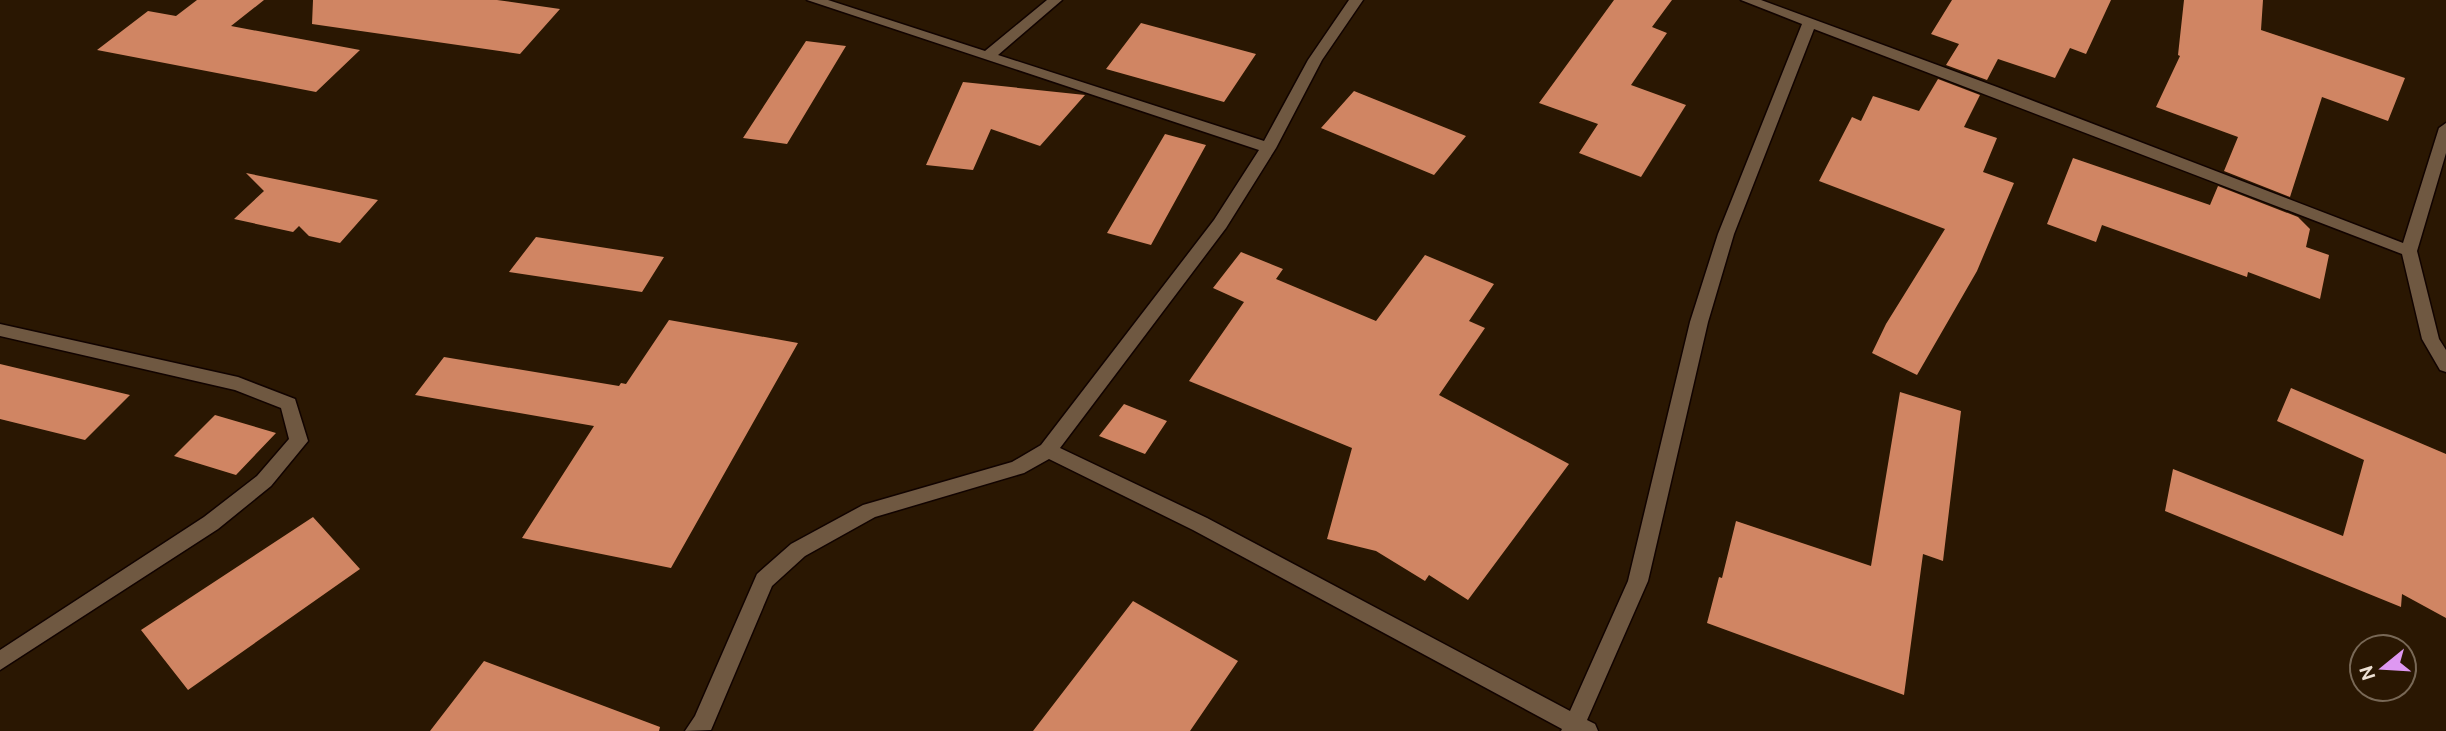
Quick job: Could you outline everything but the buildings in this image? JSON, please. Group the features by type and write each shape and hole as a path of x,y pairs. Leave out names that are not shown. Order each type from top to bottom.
{"street":[{"path":"814,0 1268,148"},
{"path":"987,57 1055,0"},
{"path":"696,731 702,723 764,580 798,550 870,511 1017,468 1048,450 1220,225 1268,148 1315,60 1356,0"},
{"path":"1755,1 2410,251"},
{"path":"1048,450 1189,518 1578,729 1638,581 1703,310 1726,234 1809,23"},
{"path":"2446,128 2410,251 2431,339 2446,365"},
{"path":"0,330 238,384 289,404 299,441 264,481 211,523 0,661"}]}
